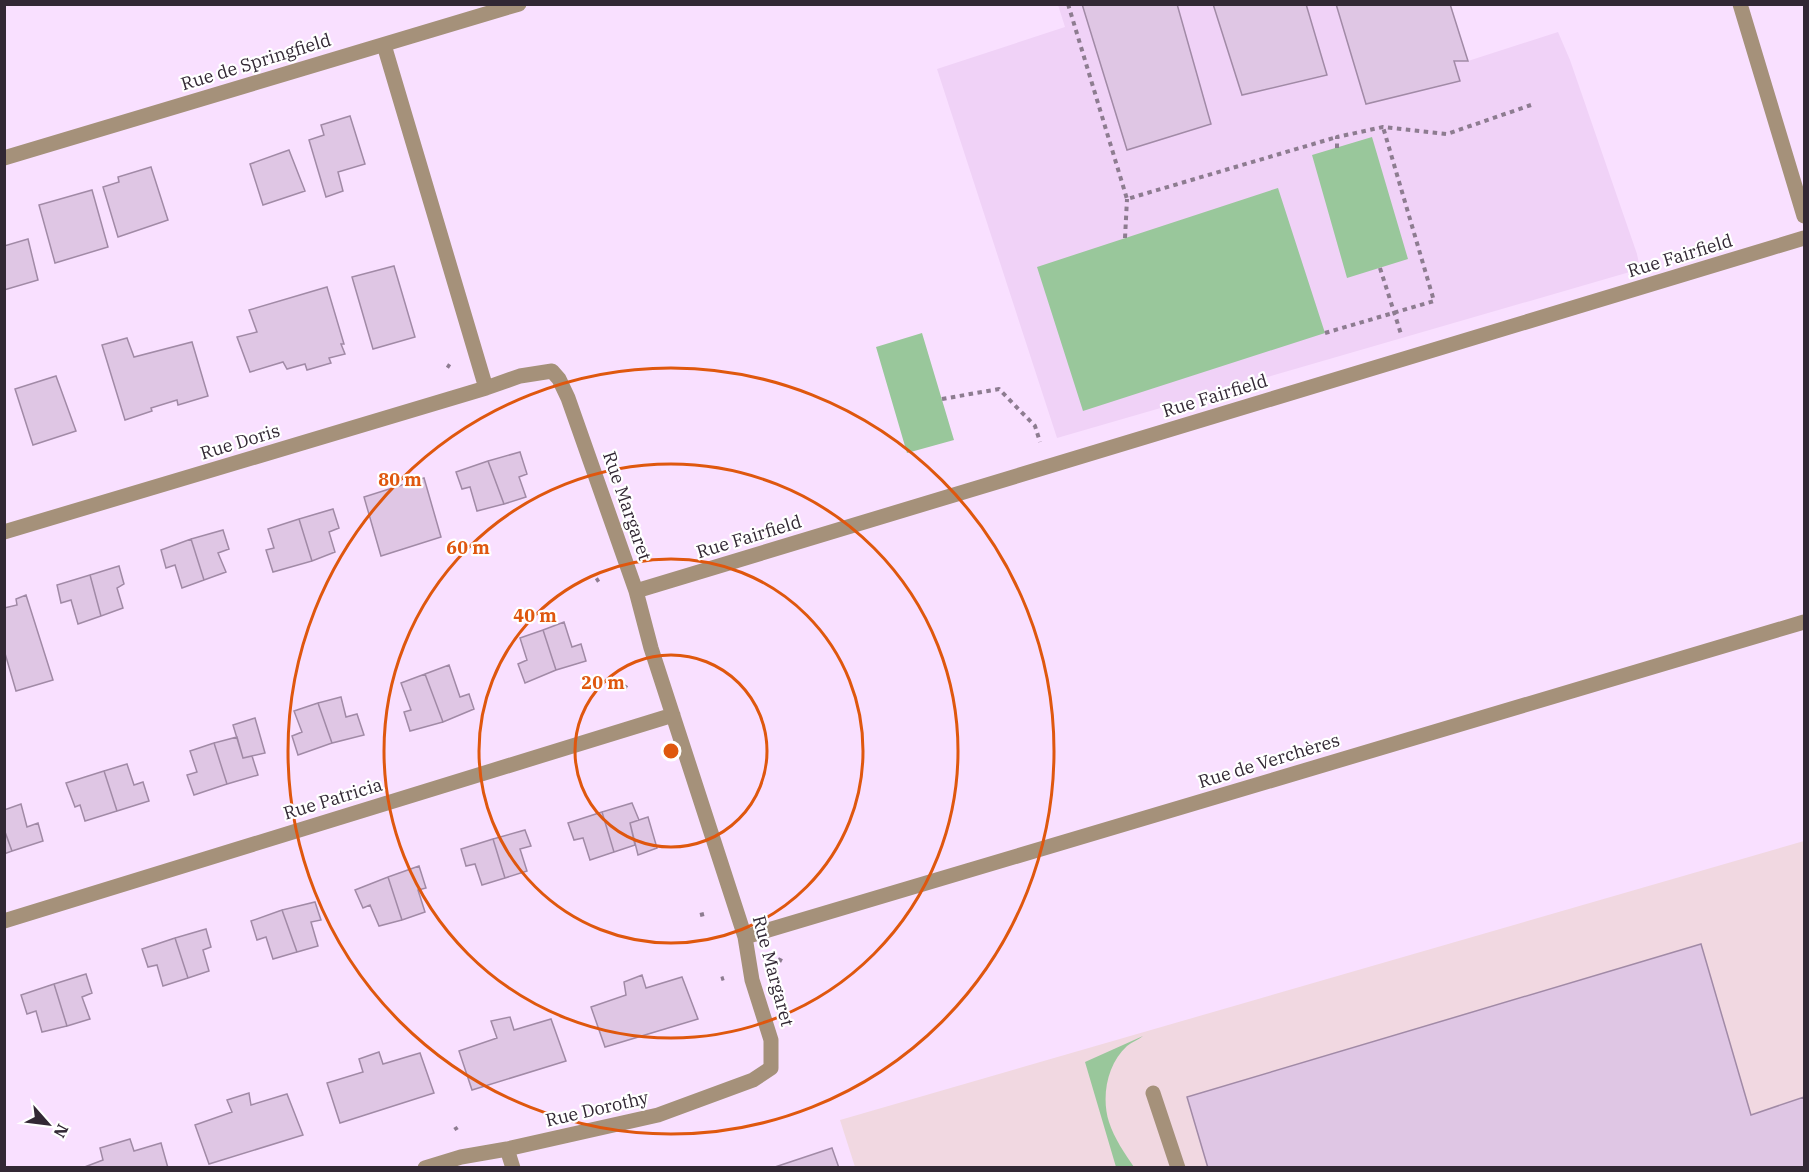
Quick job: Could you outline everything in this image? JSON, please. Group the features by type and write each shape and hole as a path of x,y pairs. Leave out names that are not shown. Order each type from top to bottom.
{"street":[{"name":"Rue de Springfield","path":"4,158 519,4"},
{"path":"1740,4 1804,216"},
{"path":"384,45 486,388"},
{"name":"Rue Fairfield","path":"636,591 1804,238"},
{"name":"Rue Margaret","path":"486,388 520,376 552,371 559,379 568,398 636,591 673,715 745,937 752,980 771,1040 771,1068"},
{"name":"Rue Doris","path":"4,532 486,388"},
{"name":"Rue de Verchères","path":"745,937 1804,622"},
{"name":"Rue Patricia","path":"4,921 673,715"},
{"name":"Rue Dorothy","path":"425,1167 461,1157 658,1115 753,1080 771,1068"},
{"path":"1153,1093 1178,1167"},
{"path":"507,1149 513,1167"}],"path":[{"path":"1068,4 1127,199 1125,238"},
{"path":"1127,199 1337,137 1383,127 1447,134 1532,105"},
{"path":"1325,333 1393,311 1434,301 1383,127"},
{"path":"1337,137 1337,148"},
{"path":"1380,268 1401,334"},
{"path":"942,399 999,390 1035,426 1040,442"}],"shaded area":[{"path":"1058,5 1450,5 1468,61 1558,32 1570,60 1637,254 1640,269 1057,438 937,69 1065,27"},
{"path":"1804,841 1804,1167 855,1167 840,1120"}],"green space":[{"path":"1372,137 1408,259 1347,278 1312,155"},
{"path":"1278,188 1325,333 1083,411 1037,267"},
{"path":"922,333 954,440 907,453 876,347"},
{"path":"1143,1036 1120,1053 1110,1071 1106,1092 1109,1122 1123,1151 1134,1167 1116,1167 1085,1062"}],"building":[{"path":"1082,4 1177,4 1211,124 1127,150"},
{"path":"1213,4 1306,4 1327,75 1242,95"},
{"path":"1336,4 1450,4 1468,61 1454,61 1460,81 1366,104"},
{"path":"350,116 365,164 338,172 343,191 326,197 309,140 324,135 321,125"},
{"path":"289,150 305,191 263,205 250,164"},
{"path":"151,167 168,220 118,237 103,187 119,182 118,177"},
{"path":"92,190 108,247 55,263 39,205"},
{"path":"28,239 38,280 4,290 4,246"},
{"path":"394,266 415,337 373,349 352,277"},
{"path":"327,287 345,354 329,358 331,363 307,370 305,364 287,369 283,362 250,372 237,337 257,332 249,310"},
{"path":"127,338 134,357 192,342 208,396 178,405 177,400 151,408 152,411 125,420 102,345"},
{"path":"56,376 76,431 33,445 15,389"},
{"path":"520,452 527,474 519,477 526,497 504,504 488,461"},
{"path":"488,461 504,504 477,511 470,487 462,489 456,472"},
{"path":"424,478 441,537 381,556 364,497"},
{"path":"333,509 339,528 329,532 335,552 312,561 299,519"},
{"path":"299,519 312,561 273,572 266,550 274,548 268,529"},
{"path":"223,530 229,549 218,553 226,572 204,580 191,539"},
{"path":"191,539 204,580 182,588 175,565 166,568 161,550"},
{"path":"119,566 124,584 117,588 123,608 101,616 90,575"},
{"path":"90,575 101,616 78,624 71,600 61,603 57,585"},
{"path":"26,595 53,680 16,691 4,650 4,608 17,605 16,599"},
{"path":"564,622 572,647 581,644 586,661 556,670 543,630"},
{"path":"543,630 556,670 525,683 518,664 527,660 520,638"},
{"path":"449,665 460,697 469,694 474,709 443,722 425,674"},
{"path":"425,674 443,722 410,731 404,712 411,710 401,683"},
{"path":"341,697 346,717 357,714 364,735 332,743 318,703"},
{"path":"318,703 332,743 298,755 292,736 302,732 294,711"},
{"path":"255,718 265,753 243,758 233,725"},
{"path":"237,737 243,758 252,756 258,775 227,784 214,743"},
{"path":"214,743 227,784 194,795 187,775 197,772 190,751"},
{"path":"127,764 134,785 143,782 149,801 117,811 104,771"},
{"path":"104,771 117,811 85,821 80,805 75,807 66,783"},
{"path":"632,803 639,820 630,823 635,845 614,852 602,812"},
{"path":"21,804 27,827 38,823 43,841 12,851 4,829 4,810"},
{"path":"602,812 614,852 590,860 583,838 574,840 568,823"},
{"path":"648,817 657,848 638,855 630,823"},
{"path":"4,829 12,851 4,854"},
{"path":"525,830 531,846 520,849 527,871 505,878 493,839"},
{"path":"493,839 505,878 482,885 475,864 466,866 461,849"},
{"path":"419,866 426,888 418,890 425,912 402,920 388,877"},
{"path":"388,877 402,920 379,926 370,905 363,908 355,890"},
{"path":"315,902 321,920 311,922 318,946 297,952 282,910"},
{"path":"282,910 297,952 273,959 266,937 257,940 251,921"},
{"path":"206,929 211,947 203,950 209,971 188,978 175,938"},
{"path":"175,938 188,978 163,986 157,965 148,967 142,949"},
{"path":"1701,944 1751,1115 1804,1097 1804,1168 1208,1168 1187,1097"},
{"path":"86,974 92,993 82,997 90,1019 67,1026 54,984"},
{"path":"642,975 646,988 682,977 698,1019 605,1047 591,1007 626,995 624,982"},
{"path":"54,984 67,1026 42,1032 36,1011 27,1014 21,995"},
{"path":"510,1017 514,1030 551,1019 566,1061 472,1090 459,1051 497,1038 491,1021"},
{"path":"379,1052 383,1064 420,1053 434,1093 340,1123 327,1083 363,1072 359,1059"},
{"path":"249,1093 251,1105 287,1094 303,1135 209,1164 195,1125 232,1112 227,1100"},
{"path":"130,1139 134,1151 161,1143 168,1168 82,1168 103,1160 100,1148"},
{"path":"832,1148 839,1168 772,1168"}]}
